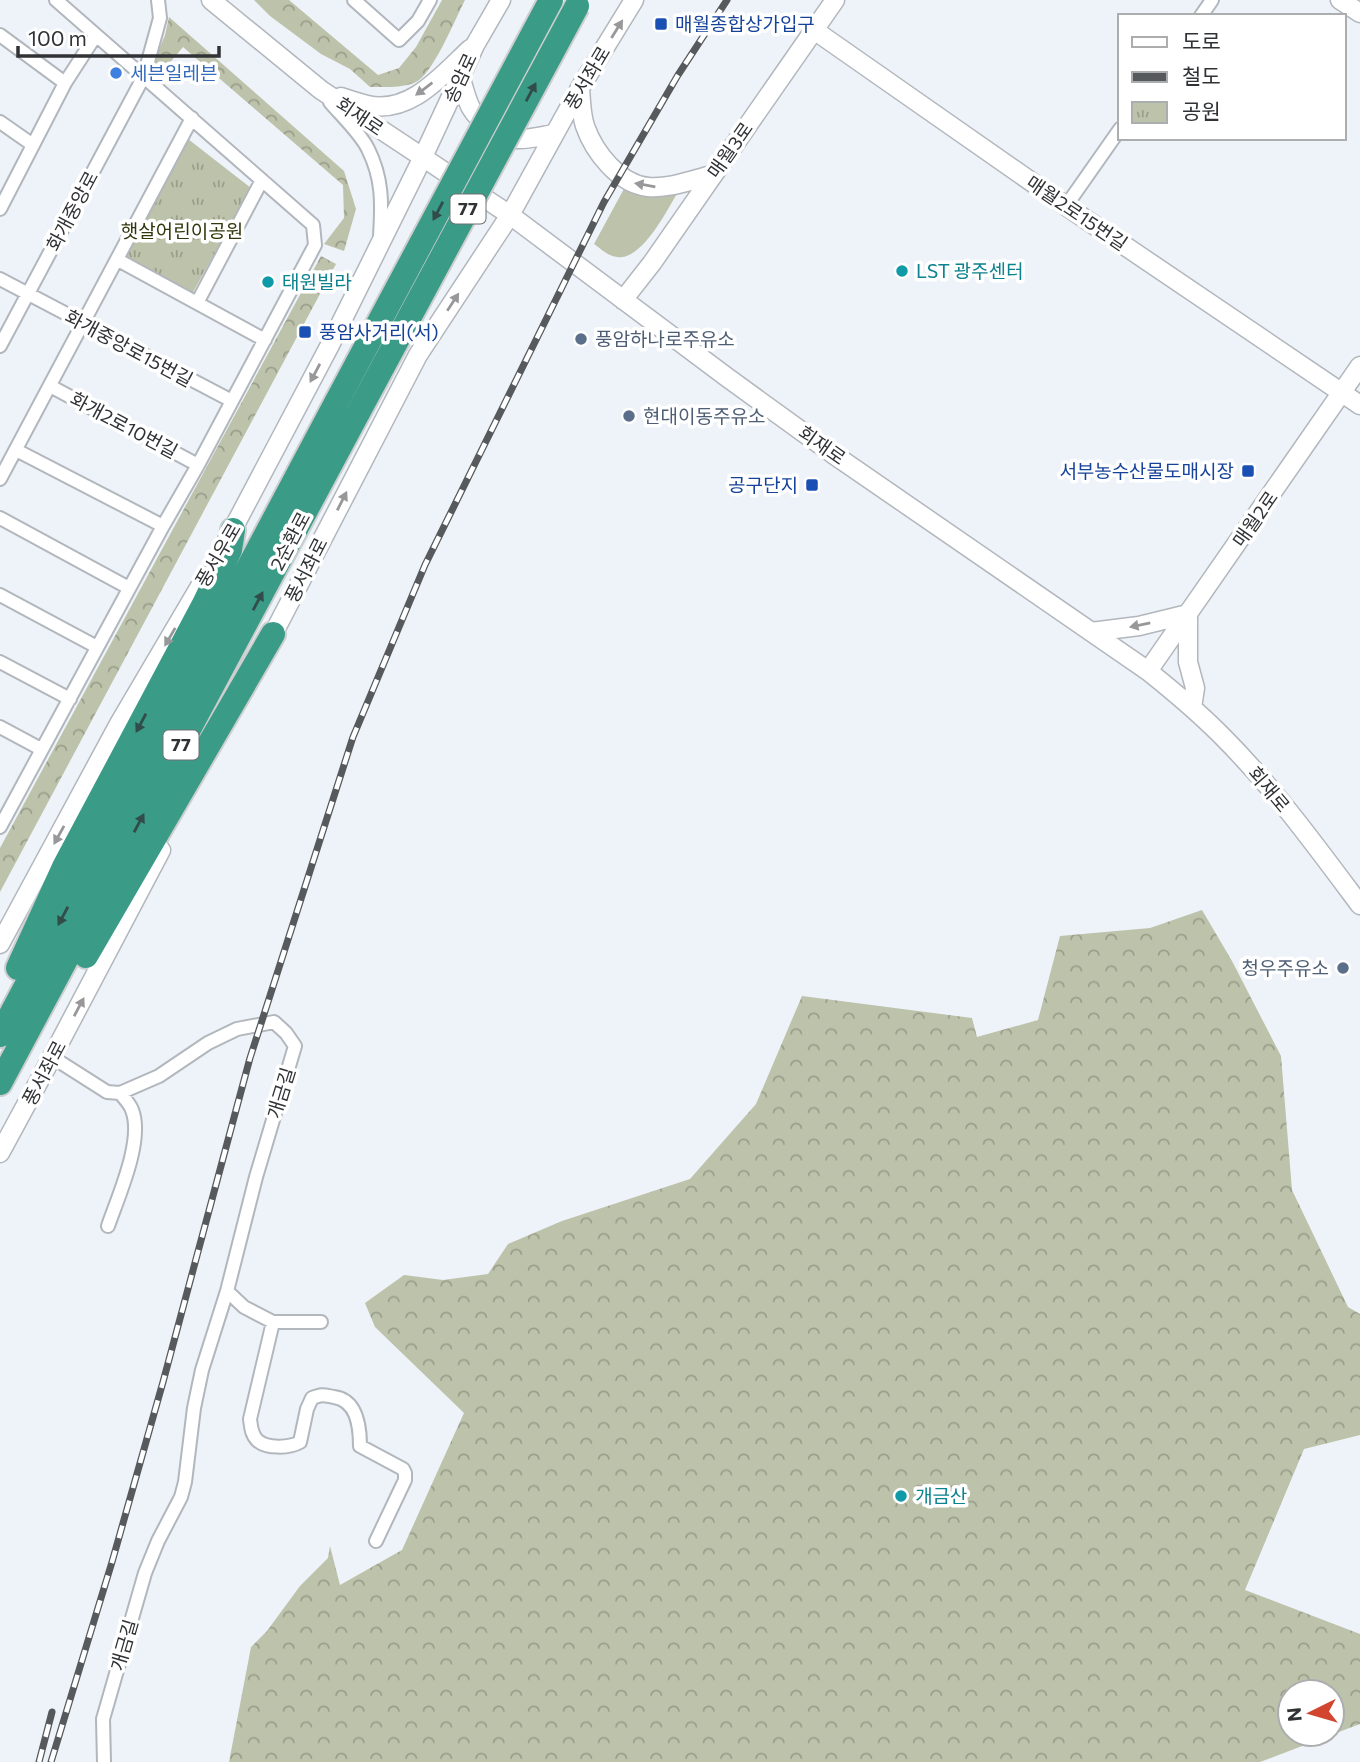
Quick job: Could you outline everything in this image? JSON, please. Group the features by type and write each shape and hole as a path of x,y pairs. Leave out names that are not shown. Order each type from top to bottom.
{"highway":[{"name":"2순환로","path":"1,1081 348,406 551,0"},
{"name":"2순환로","path":"0,1035 348,406 579,3"},
{"path":"0,1006 64,867 230,551 233,530"},
{"path":"1,1081 55,1010 274,634"}],"street":[{"path":"0,827 4,811 71,699 315,245 313,225 56,0"},
{"name":"화개중앙로","path":"0,346 144,76 160,18 158,0"},
{"name":"회재로","path":"211,0 321,90 510,215 823,446 1148,671 1221,734 1284,806 1360,905"},
{"path":"354,0 399,40 418,21 430,0"},
{"name":"송암로","path":"422,159 475,44 501,0"},
{"name":"풍서좌로","path":"0,1153 418,355 510,215 580,88 634,0"},
{"name":"매월3로","path":"623,300 652,263 835,0"},
{"path":"1340,0 1360,13"},
{"name":"매월2로15번길","path":"814,30 1066,206 1360,405"},
{"path":"0,35 65,83"},
{"path":"1,203 65,83 96,35"},
{"path":"321,90 369,106 402,103 422,93 475,44"},
{"path":"460,77 471,108 477,117 493,129 516,139 554,134"},
{"path":"580,88 584,123 589,135 598,152 626,179 639,186 651,188 712,176"},
{"path":"321,90 368,148 379,182 382,202 379,246"},
{"name":"화개2로10번길","path":"0,479 192,118"},
{"path":"0,122 33,145"},
{"path":"1066,206 1118,132"},
{"name":"풍서우로","path":"0,943 120,722 233,530 330,345 422,159"},
{"path":"197,303 262,180"},
{"path":"118,260 265,340"},
{"name":"화개중앙로15번길","path":"0,279 232,401"},
{"name":"매월2로","path":"1148,671 1360,366"},
{"name":"화개2로10번길","path":"50,386 198,465"},
{"path":"16,450 163,526"},
{"path":"0,518 129,588"},
{"path":"0,595 97,647"},
{"path":"1091,632 1139,626 1188,614 1188,662 1195,688 1192,708"},
{"path":"0,662 71,699"},
{"path":"0,727 41,749"},
{"name":"개금길","path":"104,1762 103,1719 145,1573 181,1497 202,1370 295,1046 286,1032 274,1022 237,1029 208,1043 159,1076 120,1093"},
{"path":"52,1058 107,1091 120,1093 132,1109 136,1128 130,1163 108,1226"},
{"path":"227,1290 244,1307 273,1322 321,1321"},
{"path":"273,1322 250,1419 254,1436 259,1442 293,1447 300,1442 312,1398 323,1394 343,1398 356,1418 360,1446 403,1469 405,1473 405,1480 376,1541"}],"green space":[{"path":"254,0 289,0 378,75 399,68 416,47 442,0 465,0 435,59 421,78 409,85 370,87 350,69 321,54 270,16"},
{"path":"169,17 344,171 356,209 344,251 324,244 344,218 343,185 183,47 158,77 151,69 165,35"},
{"name":"햇살어린이공원","path":"188,139 251,188 192,294 124,258"},
{"path":"631,176 678,192 644,243 636,251 617,257 594,244"},
{"path":"321,256 336,264 0,892 0,848"},
{"path":"1202,910 1232,961 1281,1056 1292,1190 1348,1307 1360,1314 1360,1435 1304,1449 1245,1590 1360,1634 1360,1724 1346,1729 1346,1678 1276,1678 1276,1748 1297,1748 1260,1762 229,1762 251,1647 267,1631 300,1586 328,1558 330,1546 340,1585 402,1550 464,1413 375,1327 365,1303 404,1275 443,1280 488,1274 508,1244 562,1221 690,1179 756,1104 802,996 972,1018 977,1037 1038,1020 1060,936 1150,928"}],"railway":[{"path":"51,1762 163,1382 250,1058 353,737 425,565 604,202 678,75 727,0"},
{"path":"39,1762 52,1712"}],"place":[{"name":"매월종합상가입구","path":"661,24"},
{"name":"세븐일레븐","path":"116,73"},
{"name":"LST 광주센터","path":"902,271"},
{"name":"태원빌라","path":"268,282"},
{"name":"풍암사거리(서)","path":"305,332"},
{"name":"풍암하나로주유소","path":"581,339"},
{"name":"현대이동주유소","path":"629,416"},
{"name":"서부농수산물도매시장","path":"1248,471"},
{"name":"공구단지","path":"812,485"},
{"name":"청우주유소","path":"1343,968"},
{"name":"개금산","path":"901,1496"}]}
